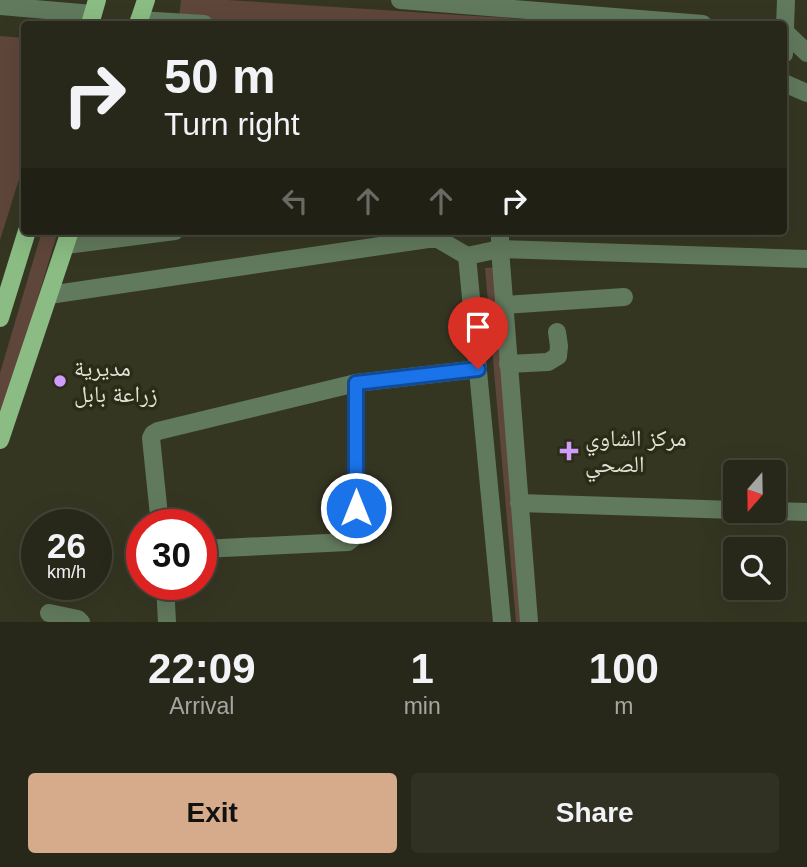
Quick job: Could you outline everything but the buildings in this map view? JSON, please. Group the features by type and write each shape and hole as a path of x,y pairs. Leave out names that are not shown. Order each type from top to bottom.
{"main road":[{"path":"139,21 146,0"},
{"path":"0,318 26,235"},
{"path":"0,440 68,238"}],"street":[{"path":"400,0 669,21"},
{"path":"786,0 794,41"},
{"path":"0,6 93,13"},
{"path":"787,84 807,93"},
{"path":"68,238 114,235"},
{"path":"49,295 428,239 438,235 467,256 502,622"},
{"path":"467,256 500,240 807,259"},
{"path":"500,240 529,622"},
{"path":"504,305 624,297"},
{"path":"508,364 548,362 558,356 557,332"},
{"path":"158,509 151,438 158,431 356,383 478,369"},
{"path":"217,548 348,542 353,538 356,532 356,383"},
{"path":"519,503 723,510"},
{"path":"786,511 807,512"},
{"path":"165,600 167,622"},
{"path":"49,613 81,622"}],"shaded area":[{"path":"181,0 227,0 552,21 243,21 179,17"},
{"path":"0,36 21,38 21,173 0,240"},
{"path":"41,235 57,235 0,423 0,373"},
{"path":"500,267 531,622 516,622 485,268"}],"place":[{"name":"مديرية زراعة بابل","path":"60,381"},
{"name":"مركز الشاوي الصحي","path":"569,451"}],"route":[{"path":"356,508 356,383 478,369"}]}
